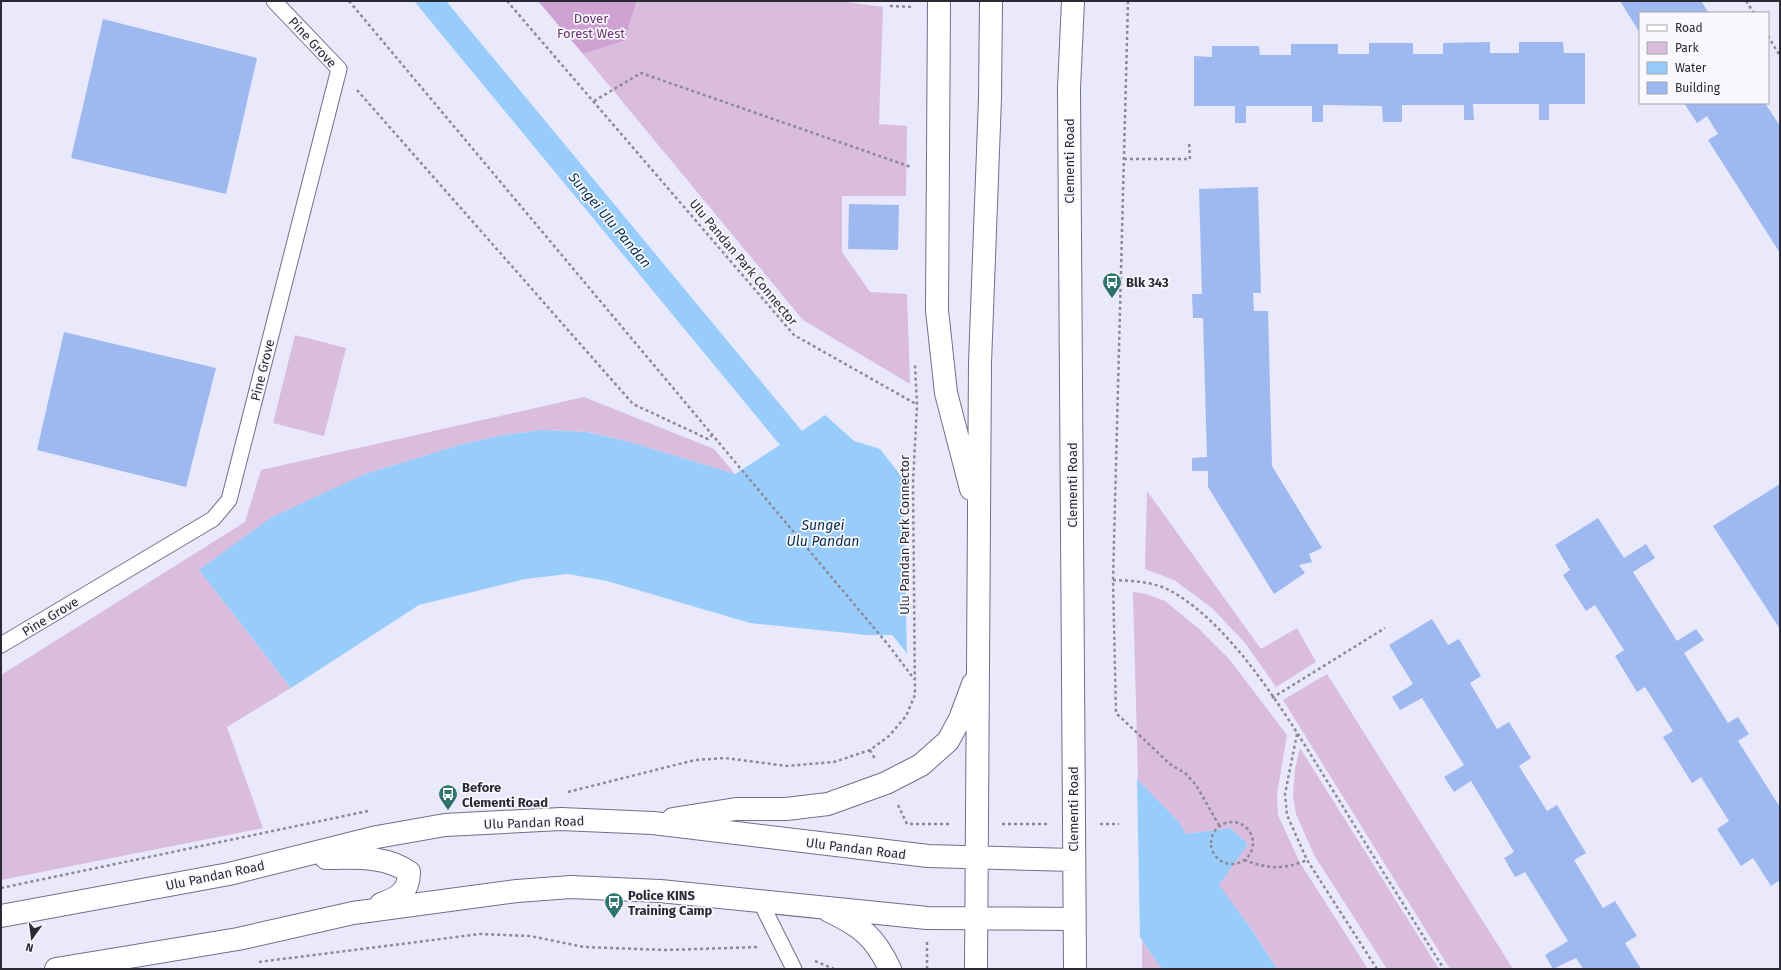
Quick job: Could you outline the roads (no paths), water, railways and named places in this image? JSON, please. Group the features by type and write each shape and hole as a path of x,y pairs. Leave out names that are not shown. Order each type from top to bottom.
{"main road":[{"path":"939,1 937,310 946,393 978,518"},
{"path":"976,969 980,363 991,1"},
{"name":"Clementi Road","path":"1072,1 1069,89 1075,969"},
{"path":"653,823 693,814 736,809 786,810 828,804 886,783 921,765 948,741 960,719 978,670"},
{"name":"Ulu Pandan Road","path":"1,916 229,874 377,837 445,825 561,819 653,823 908,854 1074,860"},
{"path":"286,859 359,858 381,860 399,866 409,872 409,882 406,891 392,900 353,913"},
{"path":"56,969 238,939 353,913 516,891 571,887 660,890 927,918 1074,920"},
{"path":"819,907 848,920 871,937 883,954 890,969"}],"lane":[{"name":"Pine Grove","path":"1,645 213,519 229,500 339,69 274,1"},
{"path":"760,901 788,954 794,969"}],"water":[{"name":"Sungei Ulu Pandan","path":"414,1 446,1 802,431 825,415 854,441 880,449 1138,780 1179,822 1186,834 1230,828 1248,844 1219,885 1252,930 1277,969 1162,969 1142,940 892,635 867,635 750,623 607,581 568,574 525,579 419,605 291,688 199,570 272,517 365,474 463,444 504,435 542,430 587,432 630,442 735,474 780,445"}],"place":[{"name":"Blk 343","path":"1112,299"},
{"name":"Before Clementi Road","path":"448,811"},
{"name":"Police KINS Training Camp","path":"614,919"}],"park label":[{"name":"Dover Forest West","path":"591,26"}]}
